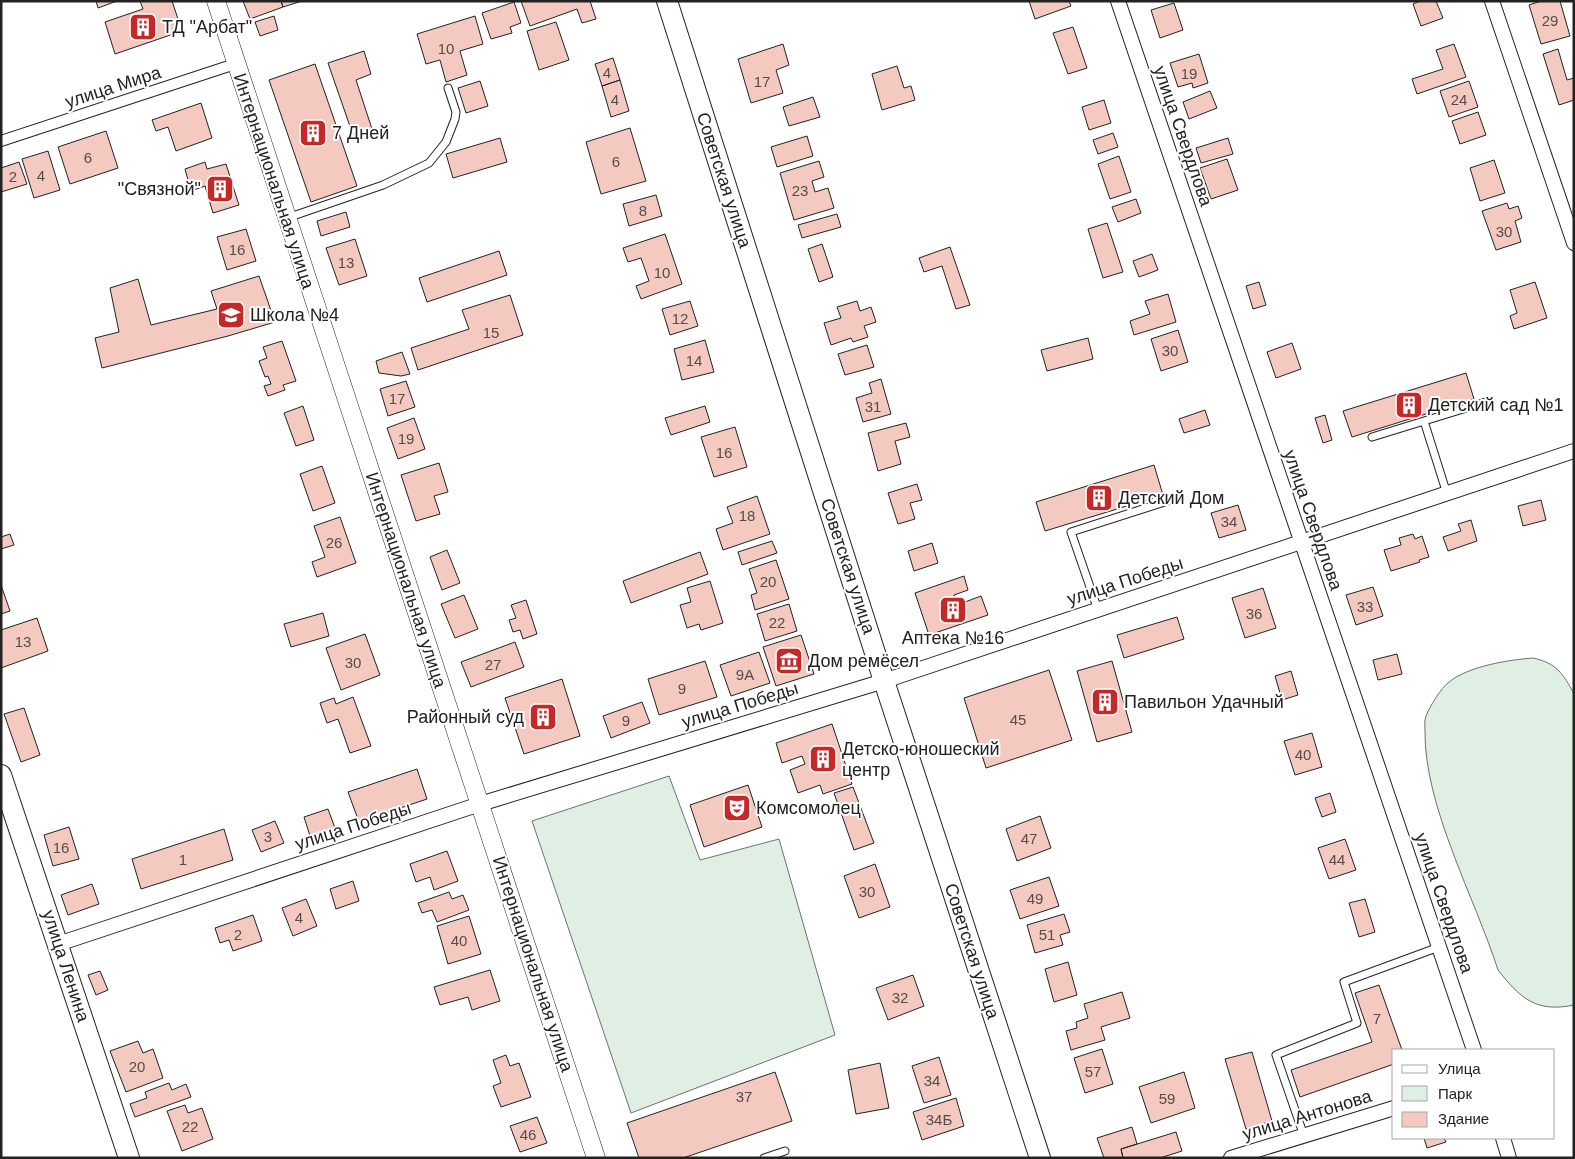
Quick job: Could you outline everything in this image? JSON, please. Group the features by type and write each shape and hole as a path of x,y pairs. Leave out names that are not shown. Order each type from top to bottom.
{"main road":[{"name":"Советская улица","path":"667,1 884,681 1040,1158"},
{"name":"улица Ленина","path":"1,775 130,1158"}],"street":[{"name":"Интернациональная улица","path":"216,1 596,1158"},
{"name":"улица Свердлова","path":"1118,1 1300,543 1474,1049"},
{"path":"1492,1 1574,243"},
{"name":"улица Мира","path":"1,142 236,64"},
{"name":"улица Победы","path":"58,944 480,804 884,681 1574,452"},
{"name":"улица Антонова","path":"1232,1158 1392,1109"},
{"path":"1503,1139 1509,1158"}],"lane":[{"path":"286,218 383,185 429,163 446,142 455,119 456,112 448,88"},
{"path":"1372,437 1486,402"},
{"path":"1424,421 1447,494"},
{"path":"1098,610 1071,532 1177,498"},
{"path":"1304,1136 1276,1055 1357,1023 1344,982 1439,947"},
{"path":"764,1158 785,1150"}],"green space":[{"path":"1533,658 1548,663 1558,670 1574,694 1574,1005 1561,1007 1549,1007 1530,1001 1514,988 1498,970 1452,852 1433,790 1427,760 1425,718 1439,693 1449,682 1457,676 1478,668 1512,660"},
{"path":"669,776 700,860 779,839 835,1035 631,1113 532,821"}],"building":[{"name":"ТД \"Арбат\"","path":"96,1 117,1 98,8"},
{"name":"ТД \"Арбат\"","path":"140,1 172,1 182,31 115,54 105,22 143,9"},
{"path":"243,1 281,1 283,7 250,19"},
{"path":"281,1 302,1 283,7"},
{"path":"521,1 590,1 596,19 582,23 577,9 530,26"},
{"path":"1029,1 1069,1 1071,6 1035,19"},
{"path":"1420,1 1436,1 1443,18 1421,26 1413,4"},
{"path":"1541,1 1560,1 1570,36 1541,44 1529,5"},
{"path":"514,2 521,23 510,27 512,33 491,39 482,13"},
{"path":"1174,3 1183,30 1160,38 1151,10"},
{"path":"274,16 278,30 260,36 255,22"},
{"path":"475,16 483,44 460,51 467,75 446,82 440,60 426,64 417,34"},
{"path":"556,22 569,60 539,70 527,31"},
{"path":"1073,27 1087,68 1068,74 1053,33"},
{"path":"783,44 789,65 776,70 783,93 751,103 738,59"},
{"path":"1454,44 1466,77 1417,94 1412,79 1443,69 1436,50"},
{"path":"1558,49 1567,80 1574,78 1574,100 1559,105 1543,54"},
{"path":"364,51 371,74 356,80 372,129 353,135 328,63"},
{"path":"1199,54 1208,83 1193,88 1192,83 1178,87 1170,63"},
{"path":"613,58 620,80 602,86 595,64"},
{"name":"7 Дней","path":"315,64 357,186 311,202 269,80"},
{"path":"897,66 904,88 911,86 915,100 882,110 872,74"},
{"path":"620,80 629,111 611,117 602,86"},
{"path":"480,81 488,106 466,113 458,88"},
{"path":"1469,81 1478,107 1449,117 1440,91"},
{"path":"1210,91 1217,108 1189,119 1183,102"},
{"path":"813,97 820,117 789,126 783,107"},
{"path":"1104,100 1111,123 1089,130 1082,107"},
{"path":"201,103 212,138 176,151 168,127 156,131 152,120"},
{"path":"1478,112 1486,135 1460,144 1452,121"},
{"path":"630,128 646,181 601,194 586,142"},
{"path":"106,131 118,168 70,184 58,147"},
{"path":"1113,133 1118,147 1098,154 1093,140"},
{"path":"807,136 813,156 777,167 771,147"},
{"path":"500,138 507,162 453,178 446,154"},
{"path":"1228,138 1233,154 1201,163 1196,148"},
{"path":"48,151 60,190 34,198 22,159"},
{"path":"1119,156 1131,192 1110,199 1098,164"},
{"path":"1227,159 1238,190 1211,199 1200,168"},
{"path":"1494,160 1505,193 1480,201 1470,168"},
{"path":"819,161 824,177 812,181 815,192 828,188 834,208 794,220 780,173"},
{"path":"19,162 27,184 1,192 1,168"},
{"name":"\"Связной\"","path":"205,162 207,169 226,164 239,205 213,213 205,186 191,191 185,169"},
{"path":"656,195 662,216 629,226 623,204"},
{"path":"1136,199 1141,213 1118,222 1112,207"},
{"path":"1507,203 1509,209 1518,206 1522,218 1515,221 1521,242 1496,250 1482,211"},
{"path":"346,212 350,227 321,236 317,221"},
{"path":"837,214 841,227 802,238 798,225"},
{"path":"1107,223 1123,272 1103,278 1088,229"},
{"path":"246,229 256,261 227,270 217,237"},
{"path":"665,234 682,284 641,299 636,286 649,281 641,258 628,262 623,248"},
{"path":"355,239 367,276 339,285 326,248"},
{"path":"822,244 833,277 819,282 808,249"},
{"path":"950,247 970,305 956,309 942,266 924,272 919,258"},
{"path":"499,251 507,275 427,302 419,278"},
{"path":"1152,254 1158,270 1139,277 1133,261"},
{"name":"Школа №4","path":"259,276 275,322 102,368 95,338 119,332 110,288 138,279 151,325 217,309 211,291"},
{"path":"1259,282 1266,305 1253,309 1246,286"},
{"path":"1535,282 1547,318 1514,329 1510,316 1517,313 1510,290"},
{"path":"1168,294 1176,322 1134,335 1130,321 1150,314 1145,301"},
{"path":"510,295 523,335 418,370 411,348 469,329 462,310"},
{"path":"690,301 698,326 670,335 662,309"},
{"path":"857,301 860,311 871,307 876,322 864,326 868,337 853,342 851,338 831,345 824,323 841,318 837,307"},
{"path":"1178,330 1188,362 1161,371 1151,339"},
{"path":"1088,338 1093,359 1047,371 1041,350"},
{"path":"705,340 714,372 682,380 674,349"},
{"path":"282,341 296,381 283,385 285,390 268,396 264,386 271,384 268,376 265,377 259,361 267,358 263,347"},
{"path":"1292,343 1301,369 1276,378 1267,352"},
{"path":"867,345 874,367 845,375 838,354"},
{"path":"402,352 410,374 401,376 379,373 376,361"},
{"name":"Детский сад №1","path":"1466,373 1474,399 1352,437 1343,411"},
{"path":"881,379 891,414 863,422 856,398 872,393 869,383"},
{"path":"406,381 415,407 388,416 380,389"},
{"path":"303,406 314,440 296,446 284,413"},
{"path":"705,406 710,422 671,435 665,418"},
{"path":"1205,410 1210,425 1184,433 1179,419"},
{"path":"1325,415 1332,440 1323,443 1315,418"},
{"path":"414,418 425,449 398,459 387,428"},
{"path":"906,423 910,437 895,441 901,464 878,471 868,433"},
{"path":"735,427 747,467 714,477 701,437"},
{"path":"439,463 448,492 434,496 440,514 416,521 401,475"},
{"name":"Детский Дом","path":"1154,465 1163,495 1045,531 1036,502"},
{"path":"322,466 335,503 313,511 300,474"},
{"path":"917,484 922,500 910,503 915,519 898,524 888,493"},
{"path":"757,496 770,534 723,550 716,529 733,523 727,507"},
{"path":"1541,500 1546,520 1523,526 1518,506"},
{"path":"1238,505 1246,530 1219,538 1211,513"},
{"path":"340,517 356,563 317,577 312,562 325,557 314,526"},
{"path":"1471,520 1477,541 1448,551 1443,537 1461,531 1458,524"},
{"path":"10,534 14,545 1,549 1,537"},
{"path":"1413,534 1415,539 1422,536 1429,557 1419,560 1420,562 1391,571 1384,550 1401,545 1399,538"},
{"path":"772,541 777,553 742,565 738,552"},
{"path":"932,543 938,563 914,571 908,551"},
{"path":"447,550 460,583 442,590 430,557"},
{"path":"700,552 708,574 631,603 623,581"},
{"path":"776,560 789,599 755,610 751,595 757,593 749,569"},
{"name":"Аптека №16","path":"964,576 968,590 954,595 957,605 981,596 988,615 929,635 915,593"},
{"path":"710,581 723,623 701,630 699,624 687,628 680,605 691,602 687,588"},
{"path":"1,585 10,611 1,614"},
{"path":"1373,587 1383,616 1356,625 1346,595"},
{"path":"1263,588 1276,628 1245,638 1232,598"},
{"path":"464,595 478,629 455,638 441,604"},
{"path":"526,600 537,634 523,639 520,630 513,632 509,620 516,618 511,605"},
{"path":"789,604 797,631 765,641 757,614"},
{"path":"323,613 329,636 291,647 284,624"},
{"path":"1177,617 1184,639 1124,658 1117,635"},
{"path":"37,618 48,651 1,668 1,630"},
{"path":"365,634 380,675 341,690 326,648"},
{"name":"Дом ремёсел","path":"801,635 814,674 776,686 763,647"},
{"path":"515,642 524,667 471,687 461,662"},
{"path":"759,652 770,683 731,696 720,665"},
{"path":"1397,654 1402,674 1378,680 1373,660"},
{"path":"705,661 717,697 659,715 648,679"},
{"name":"Павильон Удачный","path":"1112,661 1132,732 1097,742 1077,671"},
{"path":"1049,670 1072,740 986,768 964,698"},
{"path":"1291,671 1298,695 1282,700 1275,676"},
{"name":"Районный суд","path":"562,679 580,736 524,754 505,698"},
{"path":"353,697 371,746 350,753 338,719 327,723 320,703 334,698 336,704"},
{"path":"642,702 650,723 611,738 603,716"},
{"path":"24,708 40,755 21,762 4,714"},
{"name":"Детско-юношеский центр","path":"832,724 852,784 823,794 820,785 798,793 790,770 805,764 802,756 782,763 776,743"},
{"path":"1312,733 1322,767 1295,775 1284,741"},
{"path":"417,769 427,799 359,822 348,792"},
{"path":"748,785 762,827 704,847 690,805"},
{"path":"853,787 874,843 854,850 834,793"},
{"path":"1330,793 1336,812 1322,817 1315,798"},
{"path":"328,809 335,828 310,836 304,817"},
{"path":"1040,816 1051,848 1017,861 1006,829"},
{"path":"275,821 284,843 261,852 252,830"},
{"path":"69,827 79,859 53,866 44,835"},
{"path":"224,829 233,860 141,889 132,859"},
{"path":"1345,839 1356,870 1329,879 1318,848"},
{"path":"447,851 458,881 434,890 430,877 416,882 410,864"},
{"path":"875,864 890,907 859,918 844,876"},
{"path":"1049,877 1059,906 1020,919 1010,890"},
{"path":"353,881 359,901 336,909 330,889"},
{"path":"92,884 99,904 68,915 61,895"},
{"path":"449,892 452,899 463,895 469,910 437,922 432,910 422,913 418,903"},
{"path":"306,899 317,926 293,936 282,908"},
{"path":"1365,899 1375,932 1359,937 1349,903"},
{"path":"1064,914 1070,932 1060,935 1063,945 1035,953 1027,925"},
{"path":"253,915 262,941 233,951 229,940 220,943 215,928"},
{"path":"469,916 481,954 448,964 437,926"},
{"path":"1068,962 1077,995 1054,1002 1045,969"},
{"path":"490,970 500,1001 472,1010 468,997 440,1005 434,987"},
{"path":"100,971 108,990 96,995 88,975"},
{"path":"913,975 924,1006 888,1020 876,988"},
{"path":"1379,985 1402,1049 1392,1049 1392,1065 1300,1097 1291,1070 1372,1042 1355,993"},
{"path":"1122,992 1130,1018 1101,1027 1105,1040 1071,1050 1066,1031 1077,1028 1076,1022 1088,1018 1084,1004"},
{"path":"138,1041 143,1053 153,1049 163,1078 126,1092 110,1051"},
{"path":"1102,1049 1113,1084 1085,1093 1074,1058"},
{"path":"1252,1052 1272,1121 1246,1129 1225,1059"},
{"path":"506,1055 510,1066 519,1063 531,1097 501,1107 493,1086 501,1083 493,1060"},
{"path":"939,1057 951,1095 924,1103 912,1066"},
{"path":"880,1063 889,1108 856,1114 848,1070"},
{"path":"775,1072 792,1121 683,1158 639,1158 627,1123"},
{"path":"1184,1072 1195,1108 1151,1123 1139,1087"},
{"path":"169,1083 172,1090 186,1084 191,1097 135,1117 130,1104 147,1098 145,1092"},
{"path":"956,1098 964,1126 922,1140 913,1112"},
{"path":"185,1105 188,1113 202,1108 213,1139 182,1151 167,1111"},
{"path":"537,1117 547,1143 520,1152 510,1126"},
{"path":"1132,1127 1137,1144 1121,1149 1123,1158 1104,1158 1097,1138"},
{"path":"1176,1132 1182,1151 1160,1158 1123,1158 1121,1149"},
{"path":"1424,1139 1444,1139 1446,1142 1427,1148"}],"place":[{"name":"ТД \"Арбат\"","path":"143,27"},
{"name":"7 Дней","path":"313,133"},
{"name":"\"Связной\"","path":"220,189"},
{"name":"Школа №4","path":"231,315"},
{"name":"Детский сад №1","path":"1409,405"},
{"name":"Детский Дом","path":"1099,498"},
{"name":"Аптека №16","path":"953,610"},
{"name":"Дом ремёсел","path":"789,661"},
{"name":"Павильон Удачный","path":"1105,702"},
{"name":"Районный суд","path":"543,717"},
{"name":"Детско-юношеский центр","path":"823,759"},
{"name":"Комсомолец","path":"737,808"}]}
